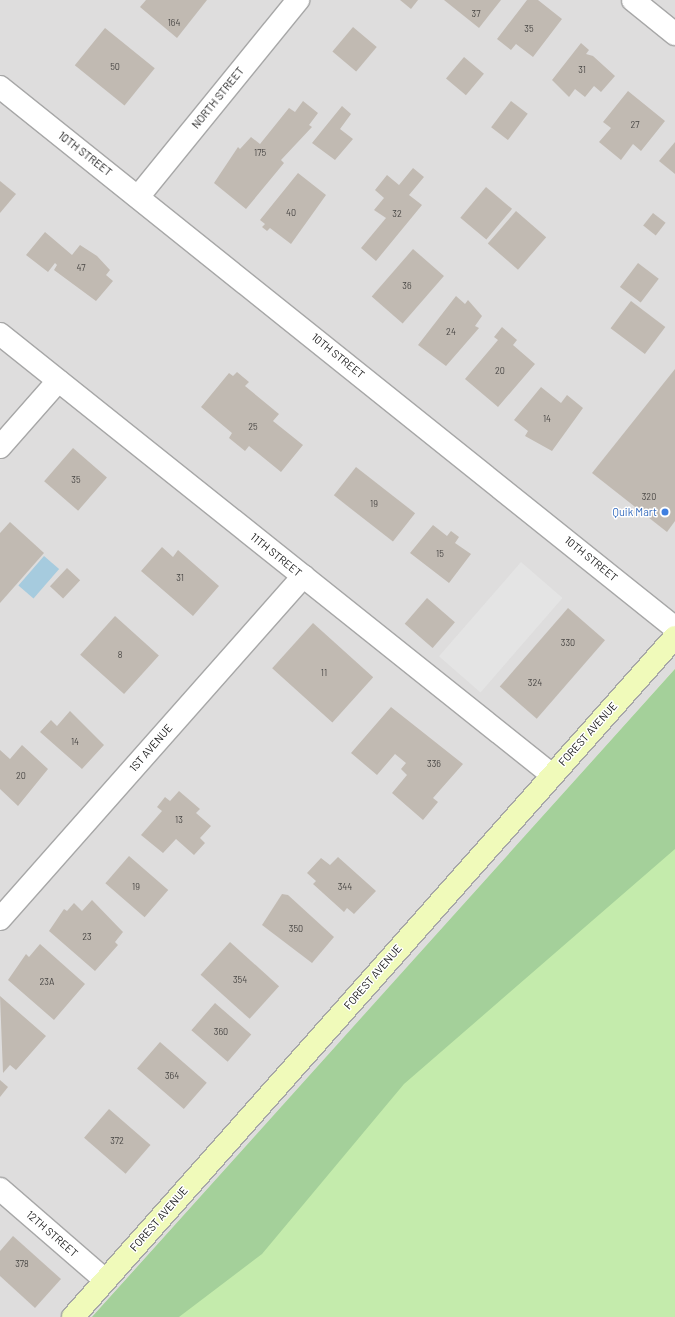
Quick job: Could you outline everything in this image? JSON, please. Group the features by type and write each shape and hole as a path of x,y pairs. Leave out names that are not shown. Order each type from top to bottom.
{"main road":[{"name":"FOREST AVENUE","path":"73,1317 675,637"}],"street":[{"name":"NORTH STREET","path":"138,197 298,0"},
{"path":"633,0 675,34"},
{"name":"10TH STREET","path":"0,87 675,628"},
{"name":"11TH STREET","path":"0,334 552,775"},
{"path":"0,447 58,380"},
{"name":"1ST AVENUE","path":"0,920 303,576"},
{"name":"12TH STREET","path":"0,1189 105,1280"}],"shaded area":[{"path":"0,0 675,0 675,669 92,1317 0,1317"},
{"path":"521,562 563,598 481,692 439,656"}],"green space":[{"path":"675,669 675,1317 92,1317 363,1018"},
{"path":"675,669 675,849 404,1084 262,1254 179,1317 92,1317"}],"water":[{"path":"44,556 59,569 34,599 18,585"}],"building":[{"path":"146,0 207,0 177,38 140,7"},
{"path":"400,0 418,0 411,9"},
{"path":"444,0 501,0 479,28"},
{"path":"527,0 538,0 562,19 533,57 516,44 511,50 497,39"},
{"path":"353,27 377,47 356,71 332,52"},
{"path":"105,28 155,68 125,106 75,65"},
{"path":"581,43 589,50 586,54 593,56 615,76 601,92 594,86 585,97 575,89 569,97 552,80"},
{"path":"464,57 484,74 466,95 446,78"},
{"path":"628,91 665,121 641,151 633,144 621,160 599,142 611,128 603,122"},
{"path":"303,101 318,113 309,125 312,127 281,160 284,163 246,209 214,183 238,147 240,149 251,137 260,144 289,108 295,112"},
{"path":"511,101 528,114 508,140 491,127"},
{"path":"342,106 351,114 340,129 353,139 335,160 312,143"},
{"path":"675,142 675,174 659,161"},
{"path":"413,168 424,177 409,195 422,205 376,261 361,248 386,218 374,210 384,198 375,190 387,175 399,185"},
{"path":"298,173 326,195 291,244 270,228 267,231 262,227 265,224 260,220"},
{"path":"0,181 16,194 0,213"},
{"path":"486,187 512,209 486,239 460,218"},
{"path":"516,211 546,237 518,270 488,243"},
{"path":"653,213 666,223 656,235 643,226"},
{"path":"45,232 72,255 80,245 97,256 110,270 106,275 113,281 96,301 54,270 57,265 55,263 48,272 26,255"},
{"path":"413,249 444,276 403,323 372,297"},
{"path":"638,263 659,279 641,303 620,287"},
{"path":"456,296 465,304 468,300 482,316 475,326 479,328 446,366 418,345"},
{"path":"631,301 665,327 645,354 611,328"},
{"path":"502,327 517,340 513,345 535,364 498,407 465,379 498,340 494,337"},
{"path":"675,369 675,521 667,532 592,473"},
{"path":"237,372 249,382 245,386 279,414 273,421 303,445 281,472 249,446 245,451 229,438 232,433 201,407 229,373 233,376"},
{"path":"541,387 561,403 567,395 583,408 552,451 525,436 528,431 514,420"},
{"path":"73,448 107,478 78,511 44,481"},
{"path":"356,467 415,513 393,542 334,495"},
{"path":"10,522 44,553 0,603 0,533"},
{"path":"433,525 447,536 451,531 459,537 455,543 471,554 449,583 410,553"},
{"path":"162,547 173,557 178,550 219,586 193,616 141,571"},
{"path":"67,568 80,580 63,599 50,586"},
{"path":"427,598 455,622 433,648 405,624"},
{"path":"568,608 605,640 537,719 500,686"},
{"path":"115,616 159,655 124,694 80,655"},
{"path":"313,623 373,677 332,723 272,668"},
{"path":"391,707 463,764 433,798 438,802 423,820 392,793 407,775 401,769 406,763 395,754 377,775 351,753"},
{"path":"70,711 104,745 82,769 40,732 51,720 57,726"},
{"path":"22,745 48,769 18,806 0,789 0,750 10,759"},
{"path":"179,791 200,809 196,813 211,826 200,838 205,843 194,855 176,839 163,853 141,835 162,811 157,807 165,797 170,801"},
{"path":"129,856 168,890 145,917 105,883"},
{"path":"338,857 376,891 354,914 347,908 344,912 313,884 316,881 307,873 321,858 330,865"},
{"path":"282,894 288,895 334,937 312,963 262,925"},
{"path":"92,900 123,932 115,942 118,945 95,971 49,931 64,909 67,911 74,903 82,911"},
{"path":"230,942 279,986 250,1019 201,975"},
{"path":"40,944 85,984 54,1020 8,980 26,954 29,957"},
{"path":"0,996 46,1036 16,1070 10,1065 3,1073"},
{"path":"215,1003 251,1034 228,1062 191,1030"},
{"path":"160,1042 207,1083 184,1109 137,1068"},
{"path":"0,1080 8,1087 0,1097"},
{"path":"109,1109 151,1145 126,1174 84,1138"},
{"path":"13,1236 61,1279 35,1308 0,1276 0,1251"}],"place":[{"name":"Quik Mart","path":"665,512"}]}
